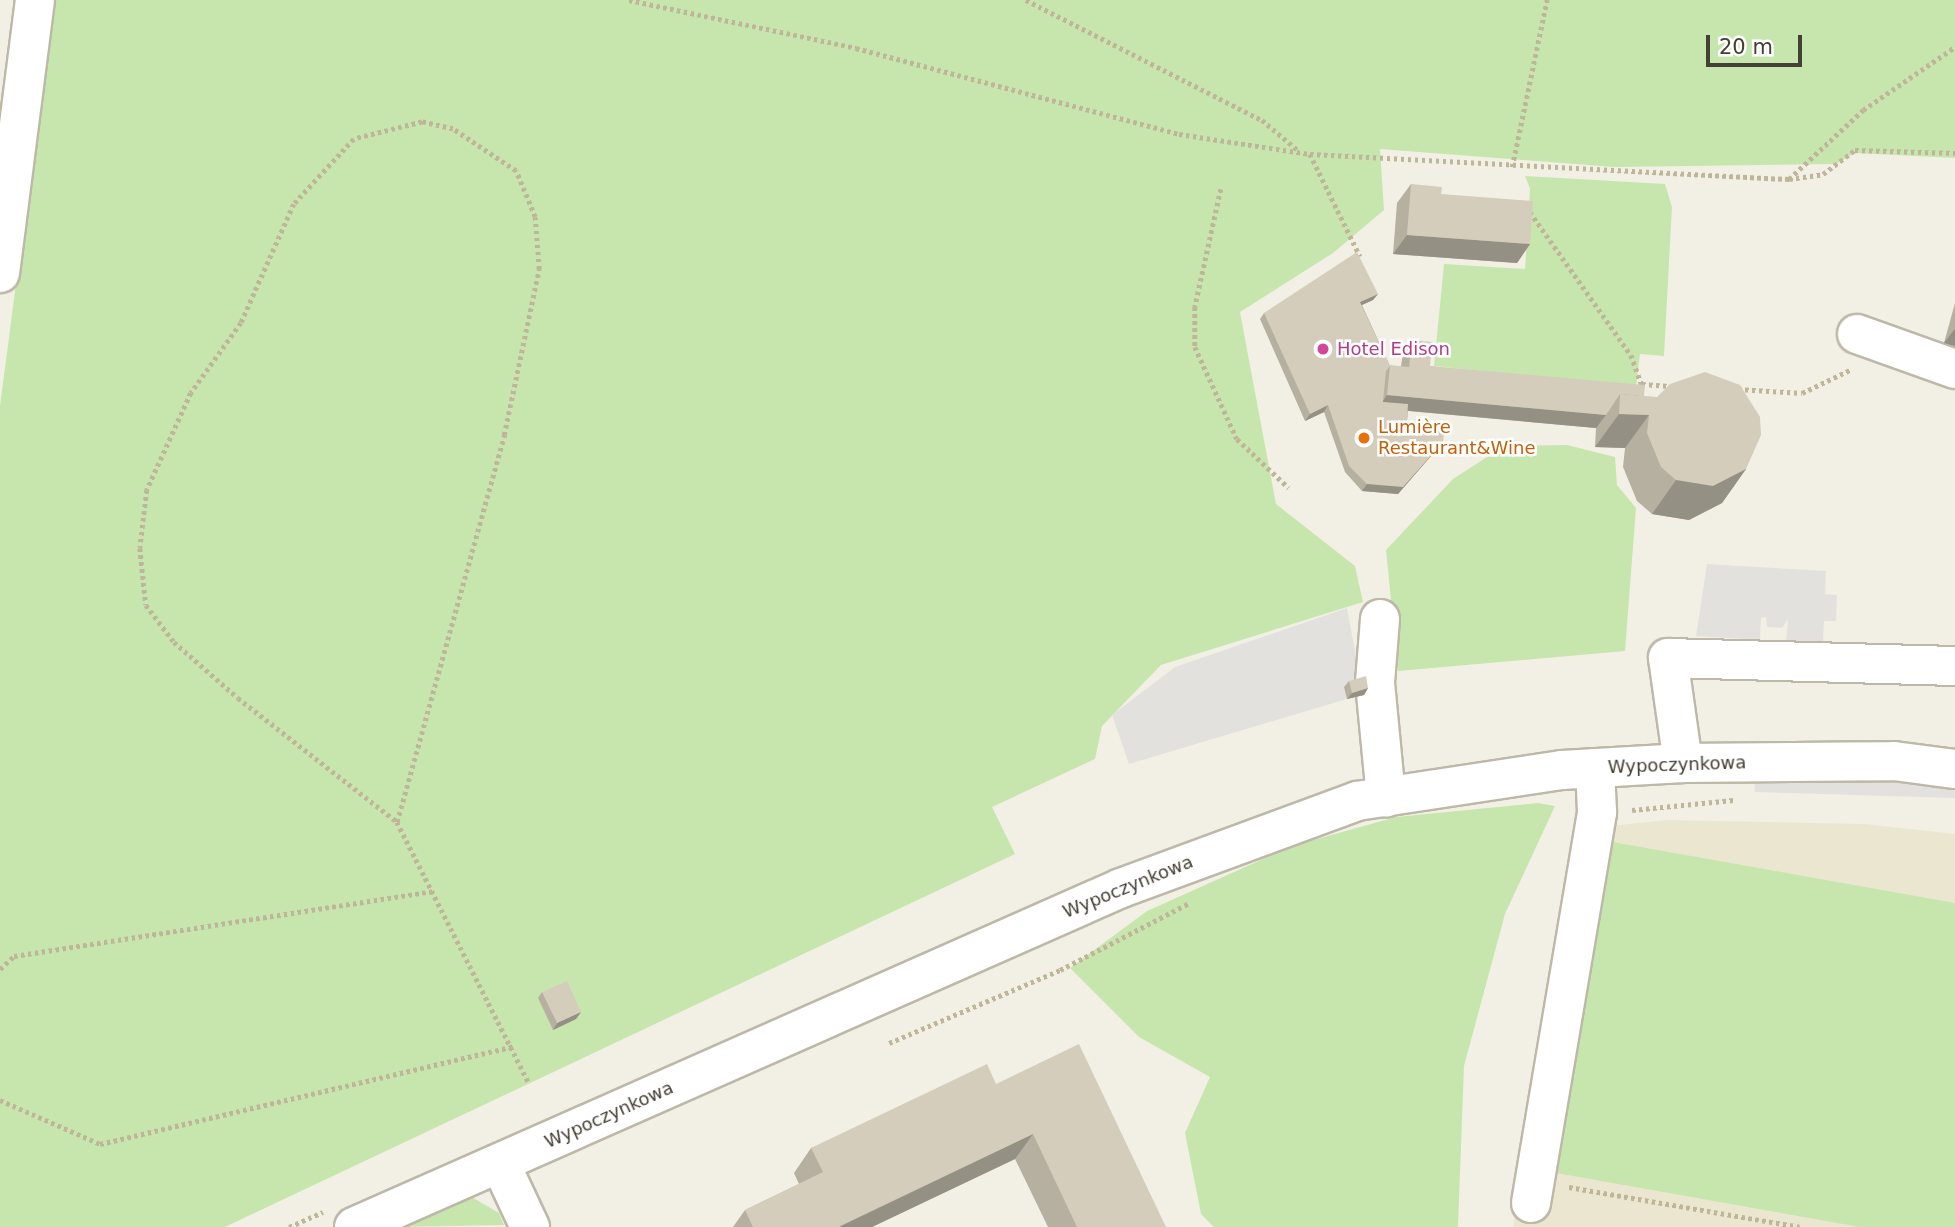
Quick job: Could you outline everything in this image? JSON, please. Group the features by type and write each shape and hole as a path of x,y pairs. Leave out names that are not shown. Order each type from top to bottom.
{"street":[{"path":"0,273 35,0"},
{"path":"1868,339 1955,369"},
{"path":"1380,619 1375,683 1386,797"},
{"path":"1683,763 1668,658 1955,666"},
{"name":"Wypoczynkowa","path":"354,1227 1121,888 1357,801 1595,768 1683,763 1894,761 1955,769"},
{"path":"1532,1192 1597,812 1595,768"},
{"path":"500,1163 530,1227"}],"path":[{"path":"629,0 856,48 1179,134 1310,154 1512,167 1789,179 1822,174 1855,150 1955,153"},
{"path":"1026,0 1262,120 1299,152"},
{"path":"1512,167 1547,0"},
{"path":"1789,179 1863,110 1955,47"},
{"path":"397,822 504,435 539,269 535,217 516,171 453,129 422,122 354,139 294,204 241,323 191,393 147,490 140,548 146,605 174,642 313,762 397,822 513,1046 529,1083"},
{"path":"1310,154 1360,256"},
{"path":"1221,189 1195,307 1195,347 1237,439 1289,488"},
{"path":"1525,206 1631,355 1642,384 1642,395"},
{"path":"1722,388 1802,393 1850,370 1868,339"},
{"path":"1642,384 1682,386"},
{"path":"1597,812 1743,799"},
{"path":"0,969 14,956 433,891"},
{"path":"888,1043 1060,970 1196,900"},
{"path":"0,1100 100,1144 513,1046"},
{"path":"1532,1192 1800,1227"}],"shaded area":[{"path":"1707,564 1826,571 1825,594 1837,595 1836,621 1824,621 1823,643 1786,642 1788,619 1782,628 1767,627 1766,617 1761,618 1760,640 1696,636"},
{"path":"1347,608 1361,683 1345,687 1347,699 1129,764 1112,715 1175,667"},
{"path":"1816,775 1955,784 1955,798 1755,792 1754,777"},
{"path":"1667,820 1865,824 1955,834 1955,1227 1513,1227 1583,829"}],"green space":[{"path":"12,0 1955,0 1955,158 1855,153 1836,164 1613,167 1380,149 1384,210 1333,253 1240,312 1276,504 1355,566 1363,602 1161,665 1102,726 1095,759 992,807 1015,854 225,1227 0,1227 0,406 52,9"},
{"path":"1525,176 1665,184 1672,207 1664,356 1640,354 1636,387 1434,366 1444,264 1525,269 1530,189"},
{"path":"1567,445 1615,457 1617,485 1636,508 1625,651 1398,671 1386,550 1453,479 1504,446"},
{"path":"1538,803 1555,806 1505,914 1464,1066 1458,1227 1214,1227 1201,1214 1185,1133 1210,1077 1139,1037 1070,968 1147,911 1292,846 1396,817"},
{"path":"1601,840 1955,903 1955,1227 1860,1227 1545,1171"},
{"path":"470,1196 499,1213 504,1225 396,1227"}],"building":[{"path":"1411,184 1442,187 1441,194 1533,201 1530,244 1407,235"},
{"name":"Hotel Edison","path":"1357,252 1378,294 1360,302 1390,366 1386,371 1383,402 1408,404 1407,421 1445,424 1443,442 1403,487 1367,484 1349,466 1328,405 1310,414 1264,313"},
{"path":"1412,340 1432,342 1430,366 1645,385 1644,396 1620,394 1606,415 1387,395 1390,365 1409,367"},
{"path":"1705,372 1740,385 1760,417 1761,435 1746,469 1713,486 1676,480 1661,467 1647,433 1649,415 1619,414 1620,394 1657,397 1670,384"},
{"path":"1366,676 1368,688 1352,693 1349,681"},
{"path":"567,981 581,1012 557,1023 542,992"},
{"path":"1079,1044 1166,1227 1077,1227 1033,1134 840,1227 753,1227 745,1210 823,1172 811,1148 987,1064 996,1084"}],"place":[{"name":"Hotel Edison","path":"1323,349"},
{"name":"Lumière Restaurant&Wine","path":"1364,438"}]}
